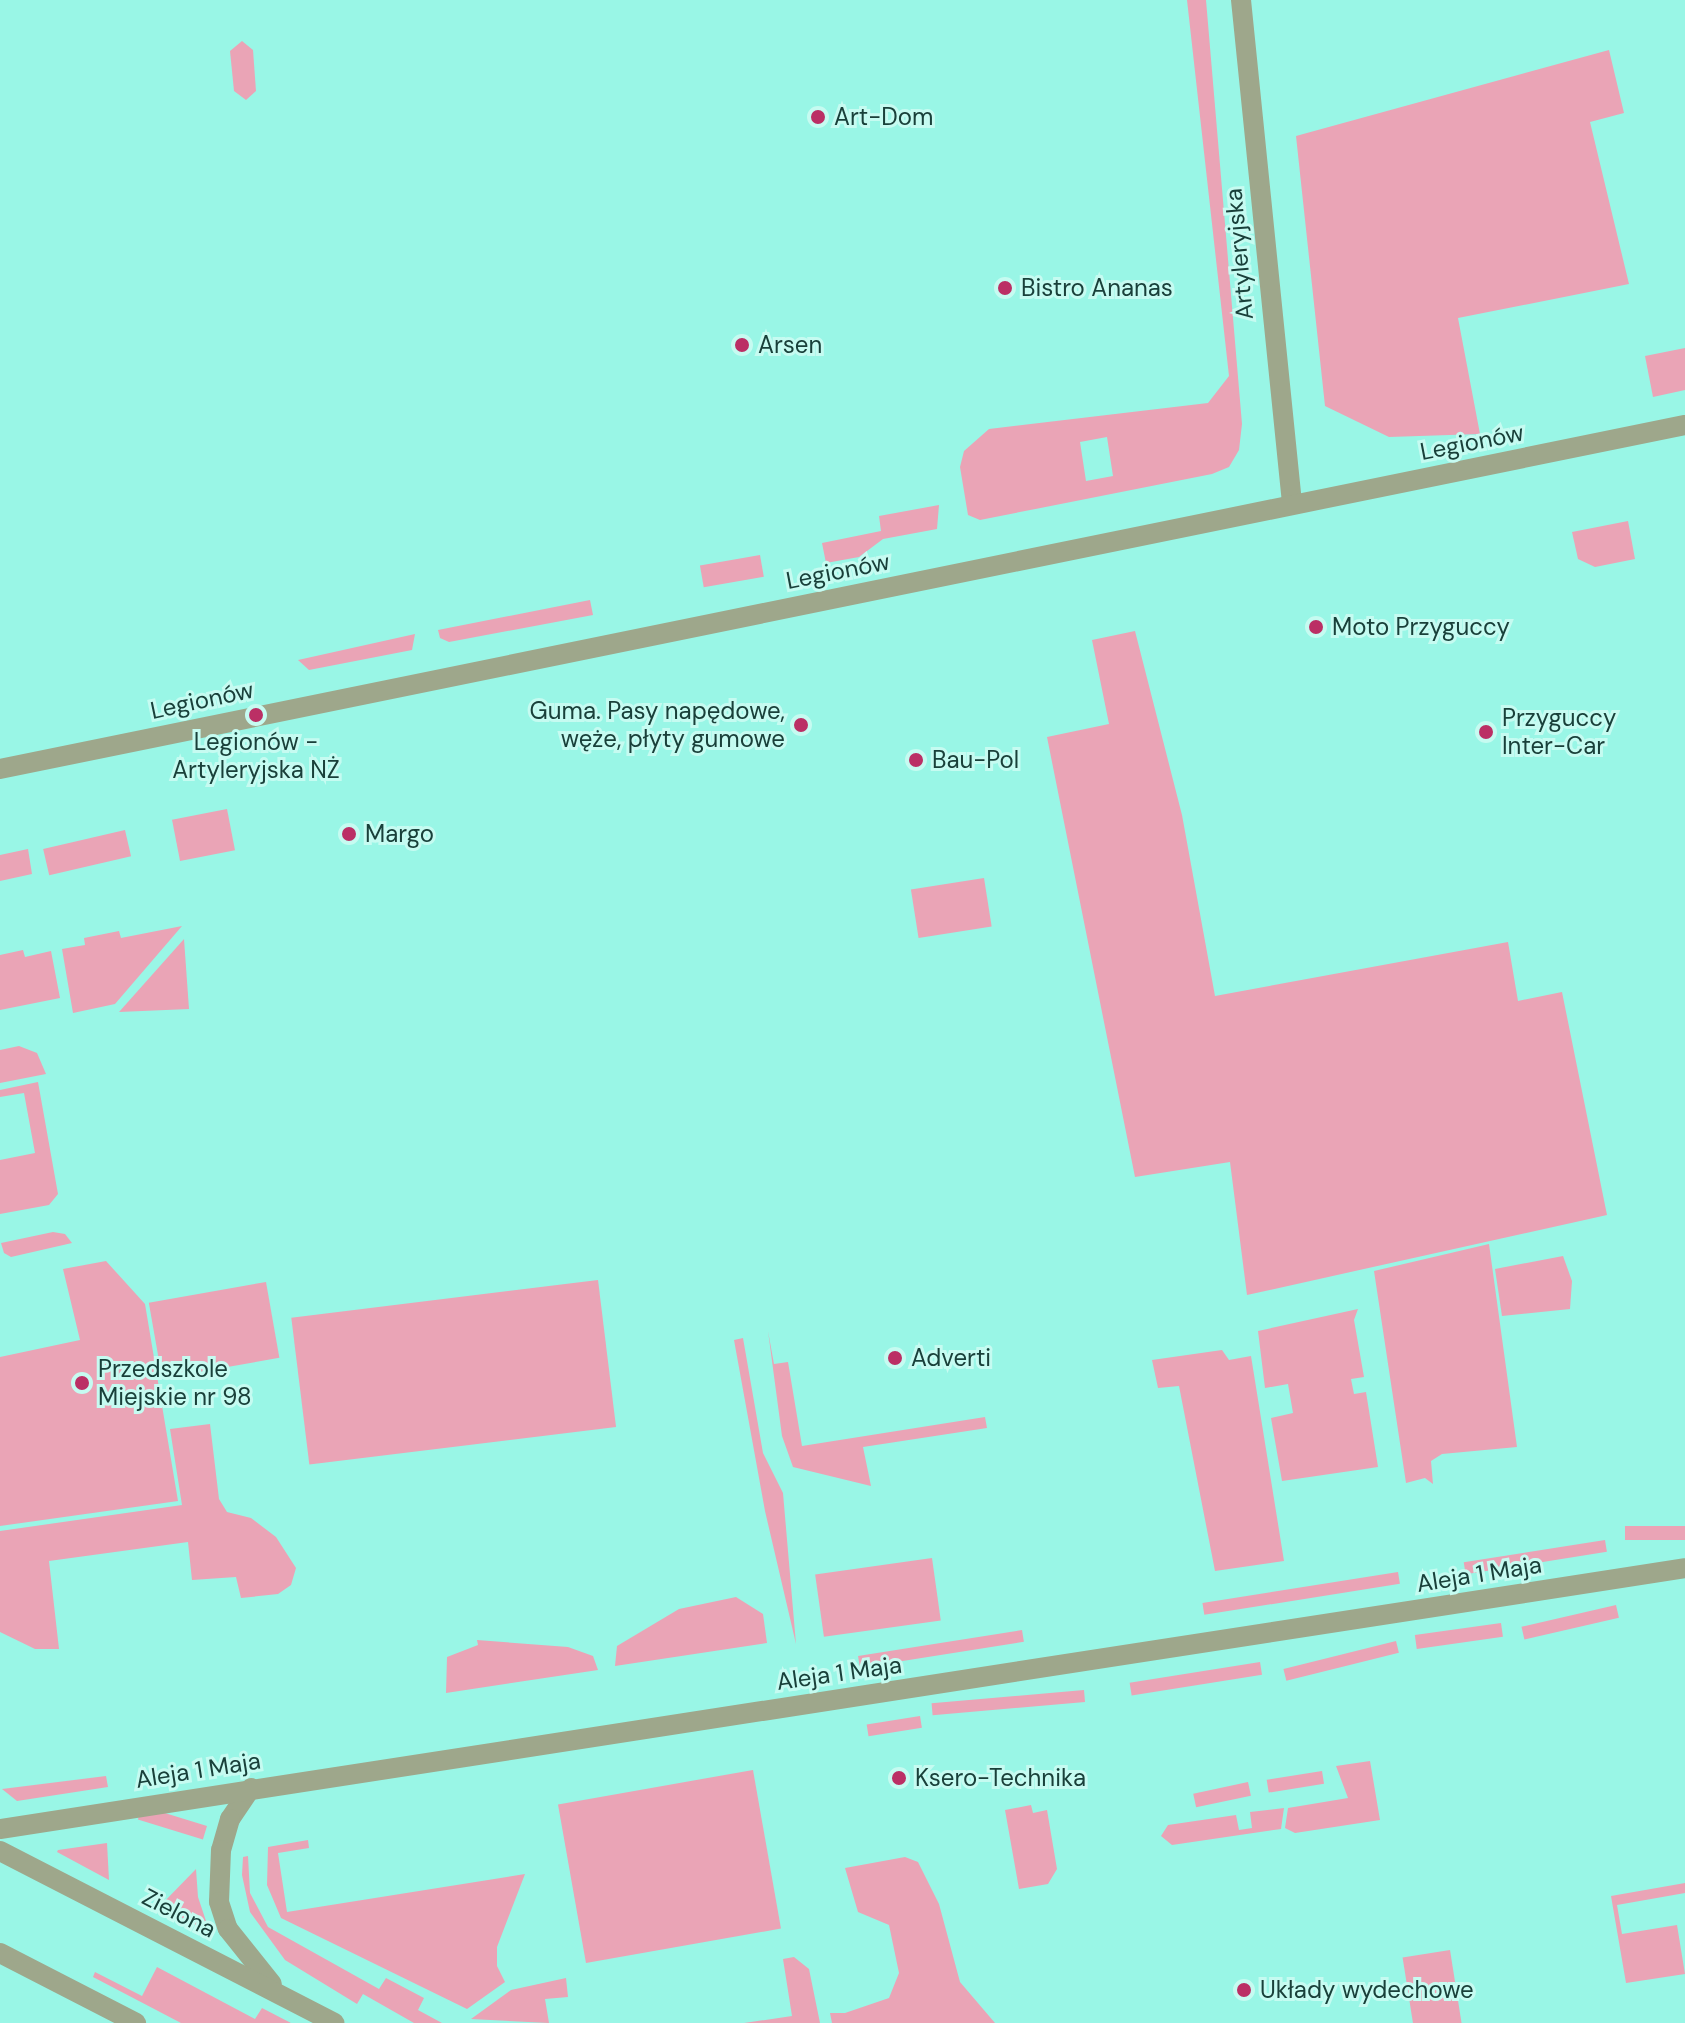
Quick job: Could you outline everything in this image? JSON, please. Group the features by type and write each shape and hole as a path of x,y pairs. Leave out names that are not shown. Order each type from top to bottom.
{"street":[{"name":"Artyleryjska","path":"1241,0 1292,503"},
{"name":"Legionów","path":"0,769 1685,425"},
{"name":"Aleja 1 Maja","path":"0,1829 1685,1568"},
{"path":"251,1788 230,1819 221,1850 219,1902 235,1939 282,1996"},
{"name":"Zielona","path":"0,1851 334,2023"},
{"path":"0,1953 136,2023"}],"shaded area":[{"path":"1187,0 1206,0 1242,424 1239,450 1229,467 1212,474 980,520 968,515 960,467 964,451 989,429 1208,403 1229,376","holes":["1107,437 1113,476 1086,481 1080,442"]},
{"path":"242,41 253,50 256,91 246,100 234,91 230,51"},
{"path":"1609,50 1624,113 1590,122 1629,284 1458,318 1480,434 1389,437 1325,406 1296,136"},
{"path":"1685,348 1685,390 1653,397 1645,356"},
{"path":"939,505 937,529 883,539 859,557 826,563 822,543 881,531 879,516"},
{"path":"1628,521 1635,559 1595,567 1578,559 1572,532"},
{"path":"760,555 764,577 704,587 700,566"},
{"path":"590,600 593,615 449,642 440,638 438,630"},
{"path":"1135,631 1182,815 1215,996 1508,942 1518,1001 1562,992 1607,1215 1247,1295 1230,1162 1135,1177 1047,737 1109,724 1092,640"},
{"path":"415,634 412,650 309,670 298,660"},
{"path":"227,809 235,850 180,861 172,820"},
{"path":"125,830 131,856 49,875 43,849"},
{"path":"28,849 32,874 0,881 0,855"},
{"path":"984,878 992,926 919,938 911,890"},
{"path":"182,926 115,1004 73,1013 62,949 85,945 84,938 119,931 121,938"},
{"path":"184,939 189,1009 119,1012"},
{"path":"23,950 25,957 51,951 60,998 0,1010 0,955"},
{"path":"19,1046 37,1053 46,1074 0,1083 0,1050"},
{"path":"38,1082 58,1194 49,1205 0,1214 0,1160 35,1153 24,1093 0,1097 0,1090"},
{"path":"53,1232 65,1234 72,1243 11,1257 4,1253 1,1243"},
{"path":"1489,1244 1517,1447 1442,1454 1431,1461 1433,1484 1425,1478 1406,1483 1374,1271"},
{"path":"1563,1256 1572,1281 1570,1309 1502,1316 1495,1269"},
{"name":"Przedszkole Miejskie nr 98","path":"106,1261 145,1304 178,1501 0,1526 0,1357 80,1340 63,1269"},
{"path":"598,1280 616,1427 309,1465 291,1318"},
{"path":"266,1282 279,1358 162,1378 149,1303"},
{"path":"1358,1309 1354,1320 1364,1377 1351,1379 1354,1394 1366,1392 1378,1467 1282,1481 1271,1418 1293,1413 1288,1384 1265,1388 1258,1331"},
{"path":"768,1331 774,1364 788,1362 802,1446 985,1417 987,1428 863,1447 871,1486 793,1467 782,1436"},
{"path":"743,1338 763,1453 783,1493 796,1644 765,1511 734,1340"},
{"path":"1222,1350 1229,1360 1251,1356 1284,1561 1215,1571 1179,1386 1158,1388 1152,1360"},
{"path":"210,1424 219,1499 227,1512 251,1518 276,1537 296,1568 291,1585 278,1594 241,1598 236,1577 192,1580 188,1542 49,1561 59,1649 35,1649 0,1632 0,1531 182,1505 170,1429"},
{"path":"1625,1526 1685,1526 1685,1540 1625,1540"},
{"path":"1605,1540 1607,1552 1466,1574 1464,1562"},
{"path":"932,1558 941,1620 824,1637 815,1574"},
{"path":"1398,1572 1400,1584 1204,1615 1202,1603"},
{"path":"736,1597 763,1614 767,1643 615,1666 617,1646 679,1609"},
{"path":"1616,1605 1619,1618 1524,1639 1521,1627"},
{"path":"1501,1623 1503,1637 1417,1649 1415,1635"},
{"path":"1022,1630 1024,1642 860,1668 858,1656"},
{"path":"477,1640 568,1647 593,1656 598,1670 446,1693 447,1657 478,1645"},
{"path":"1396,1641 1399,1653 1286,1681 1283,1669"},
{"path":"1260,1662 1262,1675 1132,1695 1130,1683"},
{"path":"1084,1690 1085,1702 933,1715 932,1703"},
{"path":"920,1716 922,1728 869,1736 867,1724"},
{"path":"1370,1761 1380,1820 1295,1833 1285,1828 1288,1808 1348,1798 1336,1766"},
{"path":"753,1770 781,1929 586,1963 558,1804"},
{"path":"1322,1771 1324,1784 1269,1793 1267,1780"},
{"path":"106,1776 108,1787 17,1801 2,1789"},
{"path":"1248,1782 1251,1796 1196,1807 1193,1794"},
{"path":"1031,1805 1033,1813 1047,1810 1057,1869 1048,1884 1019,1889 1005,1810"},
{"path":"142,1806 207,1826 203,1839 138,1820"},
{"path":"1284,1808 1281,1829 1172,1845 1161,1836 1168,1825 1236,1815 1239,1830 1252,1828 1250,1812"},
{"path":"308,1840 309,1848 278,1853 287,1912 525,1874 497,1947 497,1966 505,1982 467,2009 281,1918 267,1885 268,1847"},
{"path":"107,1843 109,1880 57,1852 58,1850"},
{"path":"248,1856 250,1893 268,1927 379,1989 386,1978 424,1998 418,2010 442,2023 414,2023 363,1994 357,2004 285,1960 250,1912 242,1875 243,1857"},
{"path":"905,1857 918,1862 939,1904 960,1982 995,2023 832,2023 830,2013 845,2013 889,1998 899,1973 889,1925 858,1912 845,1868"},
{"path":"196,1869 198,1897 210,1933 160,1906"},
{"path":"1685,1883 1685,1893 1617,1905 1622,1934 1677,1925 1685,1974 1626,1983 1611,1896"},
{"path":"1450,1950 1462,2023 1413,2023 1403,1958"},
{"path":"794,1957 809,1969 820,2023 744,2023 792,2016 783,1959"},
{"path":"157,1967 255,2019 262,2008 291,2023 181,2023 93,1977 95,1972 142,1996"},
{"path":"566,1978 568,1997 545,1999 549,2023 471,2019 511,1990"}],"place":[{"name":"Art-Dom","path":"818,117"},
{"name":"Bistro Ananas","path":"1005,288"},
{"name":"Arsen","path":"742,345"},
{"name":"Moto Przyguccy","path":"1316,627"},
{"name":"Legionów - Artyleryjska NŻ","path":"256,715"},
{"name":"Guma. Pasy napędowe, węże, płyty gumowe","path":"801,725"},
{"name":"Przyguccy Inter-Car","path":"1486,732"},
{"name":"Bau-Pol","path":"916,760"},
{"name":"Margo","path":"349,834"},
{"name":"Adverti","path":"895,1358"},
{"name":"Przedszkole Miejskie nr 98","path":"82,1383"},
{"name":"Ksero-Technika","path":"899,1778"},
{"name":"Układy wydechowe","path":"1244,1990"}]}
